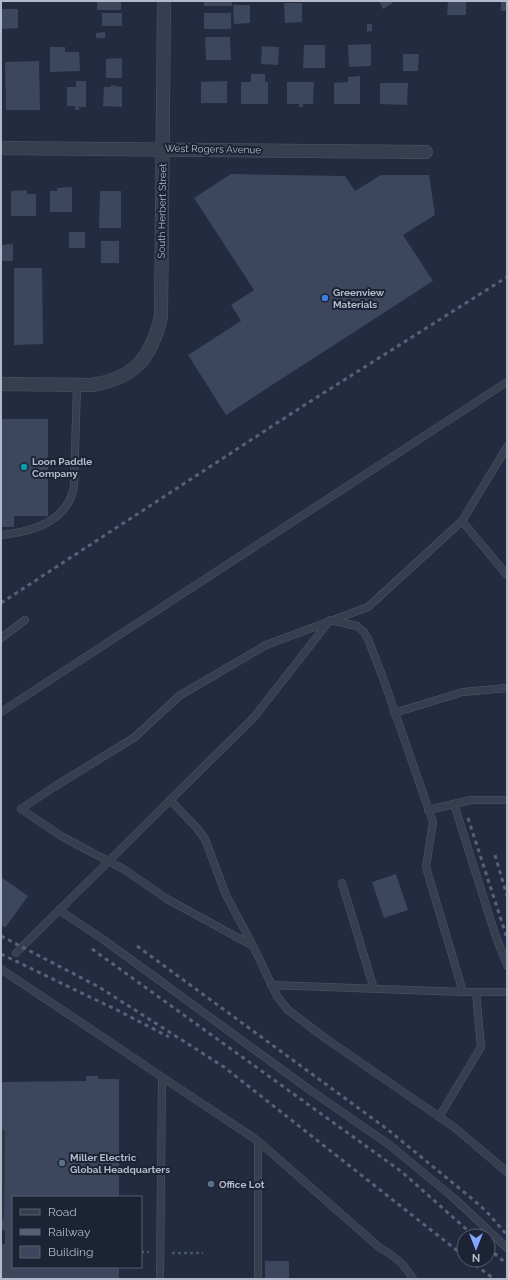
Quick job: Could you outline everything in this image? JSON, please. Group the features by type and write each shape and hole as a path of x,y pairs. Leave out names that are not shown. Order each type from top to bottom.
{"street":[{"name":"South Herbert Street","path":"1,384 77,385 106,383 118,378 136,366 147,356 156,339 161,317 164,1"},
{"name":"West Rogers Avenue","path":"1,148 426,152"}],"lane":[{"path":"1,712 507,382"},
{"path":"1,535 31,530 53,520 61,514 70,500 74,486 77,385"},
{"path":"253,946 167,899 108,862 61,836 21,809 54,786 135,737 179,696 266,645 368,607 462,521 507,447"},
{"path":"462,521 507,575"},
{"path":"1,638 26,620"},
{"path":"330,620 357,626 364,632 368,639 433,822 426,867 463,992"},
{"path":"16,953 256,716 330,620"},
{"path":"394,713 464,692 507,688"},
{"path":"170,800 196,827 205,839 226,895 253,946 271,985 277,996 288,1010 325,1038 439,1117 507,1172"},
{"path":"428,810 471,800 507,800"},
{"path":"454,804 495,934 507,965"},
{"path":"342,883 374,988"},
{"path":"59,910 104,940 261,1055 391,1146 456,1199 507,1248"},
{"path":"1,969 258,1141 380,1248 389,1252 399,1261 413,1279"},
{"path":"271,985 463,992 507,992"},
{"path":"439,1117 481,1047 476,992"},
{"path":"160,1279 162,1077"},
{"path":"258,1141 258,1279"}],"shaded area":[{"path":"1,1130 5,1130 4,1219 1,1219"}],"building":[{"path":"97,1 121,1 121,10 97,10"},
{"path":"204,1 232,1 232,6 204,6"},
{"path":"379,1 392,1 393,3 383,9"},
{"path":"448,1 466,1 466,15 447,15"},
{"path":"501,1 507,1 507,11 501,11"},
{"path":"284,3 302,3 302,22 285,23"},
{"path":"233,5 250,5 250,23 234,24"},
{"path":"1,9 18,9 18,28 1,29"},
{"path":"102,13 122,13 122,26 102,26"},
{"path":"204,13 231,13 231,29 204,29"},
{"path":"367,24 372,24 372,31 367,32"},
{"path":"105,32 105,38 96,38 96,33"},
{"path":"205,37 230,37 231,60 206,60"},
{"path":"371,44 371,66 349,67 348,45"},
{"path":"304,45 325,45 325,68 303,68"},
{"path":"262,46 279,47 278,65 261,64"},
{"path":"50,47 65,47 65,52 79,52 80,71 50,72"},
{"path":"403,54 419,54 418,71 403,71"},
{"path":"122,58 122,78 106,78 106,59"},
{"path":"39,61 40,110 6,110 5,62"},
{"path":"251,74 265,74 265,82 268,82 268,104 241,104 241,82 251,82"},
{"path":"360,76 360,104 334,104 334,83 348,82 348,77"},
{"path":"76,81 86,81 86,107 79,107 79,110 75,110 75,106 67,106 67,87 76,87"},
{"path":"227,81 227,103 201,103 201,82"},
{"path":"287,82 314,82 313,104 303,104 303,107 299,107 299,104 287,104"},
{"path":"380,83 408,83 407,105 380,104"},
{"path":"111,85 122,87 122,107 103,106 104,87 111,87"},
{"name":"Greenview Materials","path":"231,174 345,176 355,191 381,175 429,175 435,215 403,235 433,281 226,415 188,355 241,321 231,305 254,290 194,198"},
{"path":"72,187 72,212 50,212 50,191 57,191 57,188"},
{"path":"27,190 27,194 36,194 36,216 11,216 11,191"},
{"path":"100,191 121,191 121,228 99,228"},
{"path":"69,232 85,232 85,248 69,248"},
{"path":"101,241 119,241 119,263 101,263"},
{"path":"13,244 13,261 1,261 1,245"},
{"path":"14,268 42,268 43,344 14,345"},
{"name":"Loon Paddle Company","path":"1,419 48,419 48,516 14,516 14,527 1,527"},
{"path":"396,874 408,910 384,918 372,882"},
{"path":"1,877 28,896 5,928 1,925"},
{"name":"Miller Electric Global Headquarters","path":"86,1076 98,1076 98,1079 119,1079 119,1196 12,1196 12,1268 119,1268 119,1279 2,1279 2,1244 5,1244 5,1230 1,1230 1,1219 4,1219 5,1130 1,1130 1,1082 86,1081"},
{"path":"265,1261 289,1261 289,1279 265,1279"}],"railway":[{"path":"1,603 303,406 507,277"},
{"path":"468,818 507,938"},
{"path":"495,855 507,896"},
{"path":"1,936 99,987 224,1067 456,1250"},
{"path":"137,946 387,1129 487,1212 507,1235"},
{"path":"92,949 402,1172 465,1228"},
{"path":"1,954 169,1037"},
{"path":"496,1255 507,1264"},
{"path":"480,1268 494,1279"}],"place":[{"name":"Greenview Materials","path":"325,298"},
{"name":"Loon Paddle Company","path":"24,467"},
{"name":"Miller Electric Global Headquarters","path":"62,1163"},
{"name":"Office Lot","path":"211,1184"}]}
